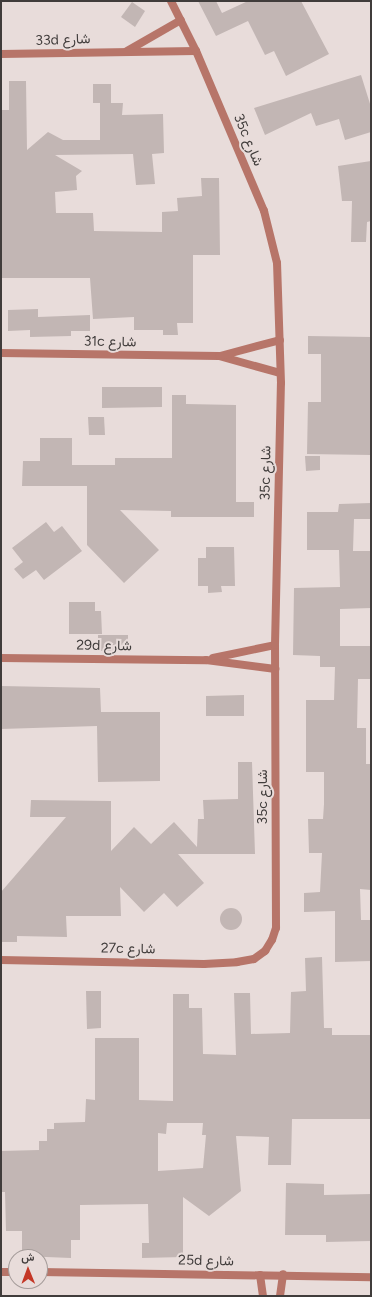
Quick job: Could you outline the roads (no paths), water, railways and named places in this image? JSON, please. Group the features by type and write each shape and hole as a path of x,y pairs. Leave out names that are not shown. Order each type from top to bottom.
{"street":[{"name":"35c شارع","path":"171,1 196,51 254,186 272,237 279,290 280,373 275,645 277,915 272,940 254,959"},
{"name":"33d شارع","path":"126,51 181,20"},
{"name":"33d شارع","path":"1,54 196,51"},
{"name":"31c شارع","path":"219,356 280,340"},
{"name":"31c شارع","path":"1,353 219,356 280,373"},
{"name":"29d شارع","path":"206,660 275,645"},
{"name":"29d شارع","path":"1,658 206,660 275,669"},
{"name":"27c شارع","path":"1,960 221,964 254,959"},
{"name":"25d شارع","path":"48,1272 371,1276"},
{"path":"280,1296 283,1274"},
{"path":"260,1275 262,1296"}]}
